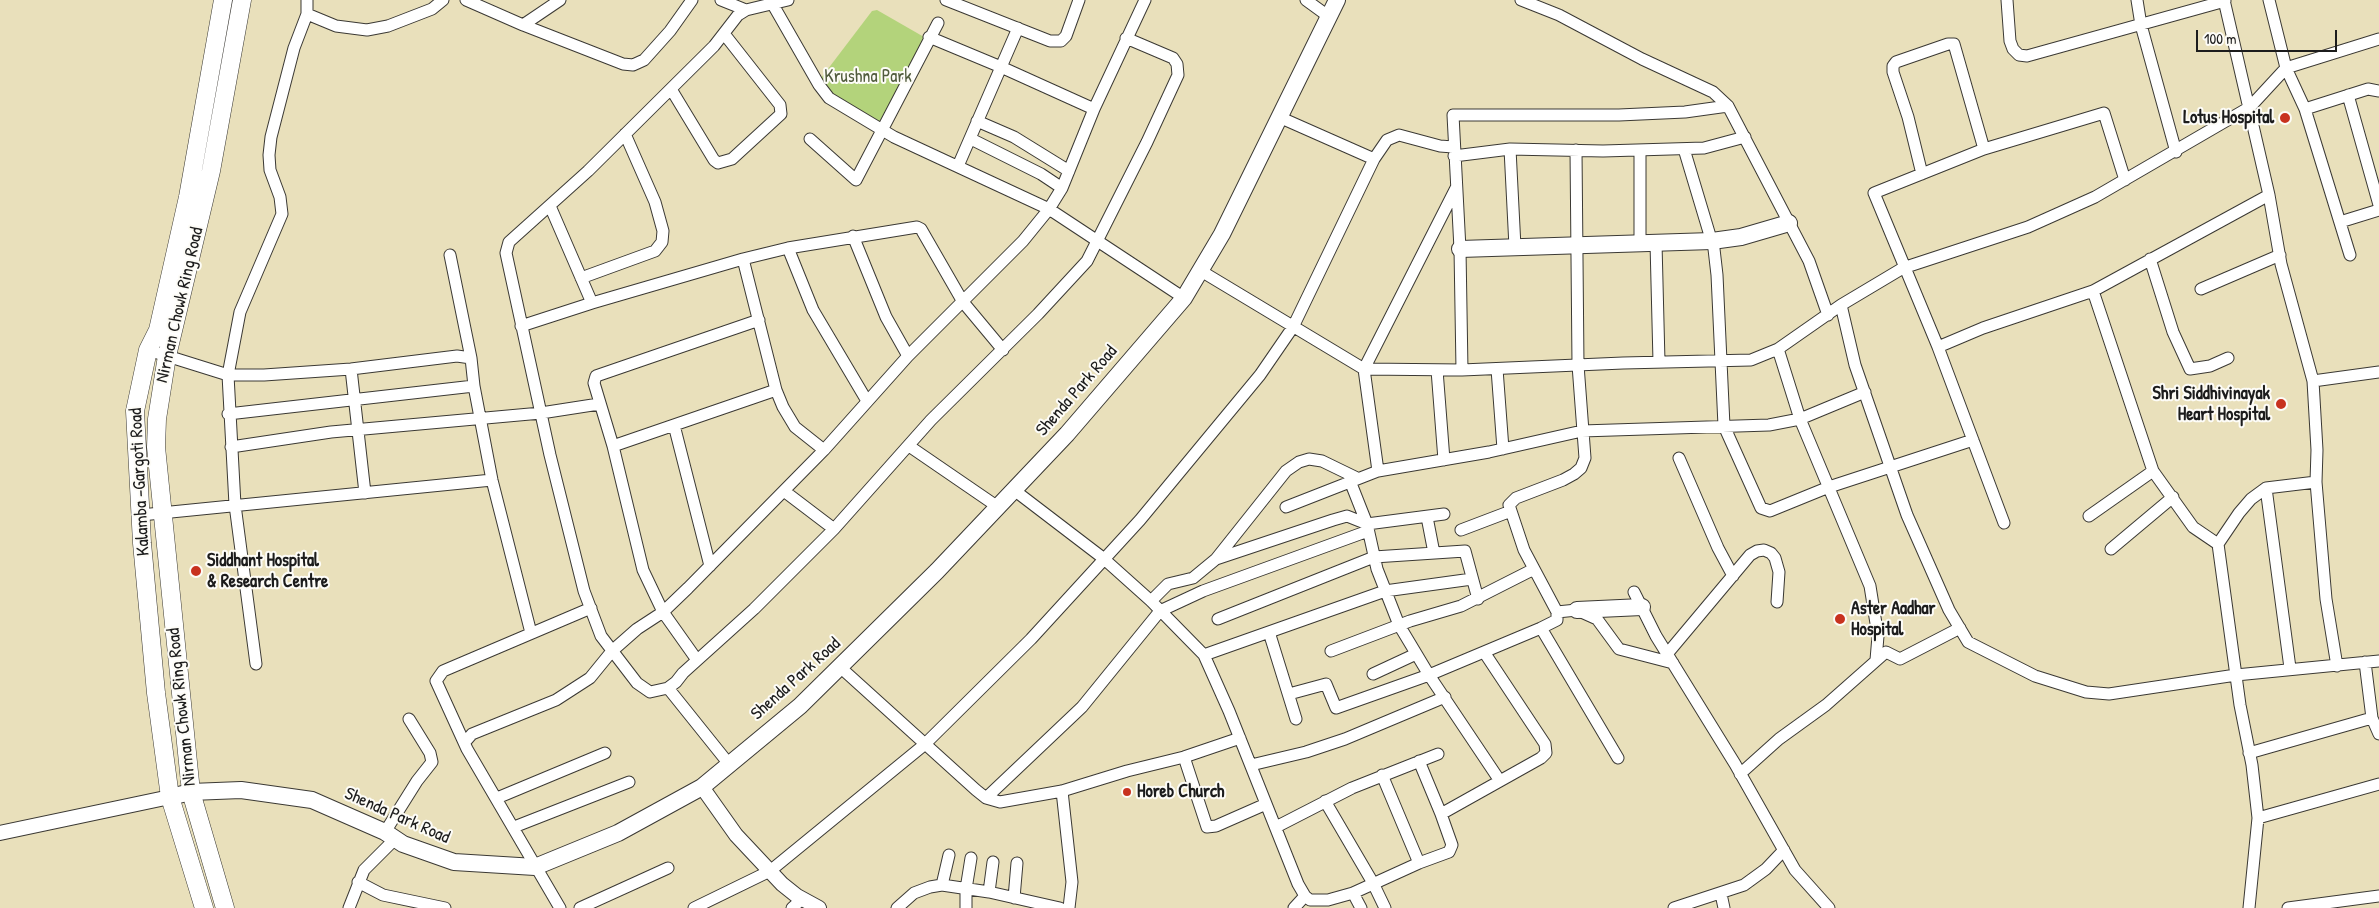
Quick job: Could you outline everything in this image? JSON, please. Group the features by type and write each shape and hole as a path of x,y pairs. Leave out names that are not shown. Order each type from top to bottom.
{"main road":[{"name":"Kalamba -Gargoti Road","path":"204,908 170,798 156,693 141,515 135,411 148,350 158,330 188,197 222,0"},
{"name":"Nirman Chowk Ring Road","path":"225,908 191,792 156,447 157,419 167,356 211,171 242,0"},
{"name":"Shenda Park Road","path":"170,798 191,792 241,790 312,800 390,835 403,844 454,862 535,867 618,833 702,787 800,706 937,572 1067,434 1184,298 1222,234 1336,0"},
{"path":"1460,250 1712,241 1741,237 1789,223"},
{"path":"1577,610 1642,608"}],"street":[{"path":"256,664 235,505 228,414 228,375 240,312 282,214 281,202 270,170 271,137 294,48 307,14 308,0"},
{"path":"307,14 336,26 367,30 388,26 432,8 443,0"},
{"path":"466,0 523,25 623,64 633,65 644,60 670,31 692,0"},
{"path":"523,25 560,0"},
{"path":"721,0 746,10"},
{"path":"788,0 746,10 738,15 724,35 626,134 509,242 506,253 521,326 584,590 601,636 643,689 650,692 668,688 754,609 834,529 931,420 1003,350 1074,276 1097,243 1178,75 1177,64 1173,58 1126,38"},
{"path":"946,0 1050,42 1060,41 1066,36 1079,0"},
{"path":"466,742 472,734 556,700 590,678 612,652 637,630 663,612 710,566 824,450 908,356 1023,241 1049,210 1062,188 1094,110 1145,0"},
{"path":"1306,0 1328,16"},
{"path":"1521,0 1559,15 1642,59 1713,92 1728,106 1809,261 1828,315"},
{"path":"2007,0 2010,40 2013,49 2019,55 2027,56 2224,1 2250,107 2280,255 2313,381 2317,450 2316,482 2326,599 2337,666"},
{"path":"2137,0 2141,25 2176,152"},
{"path":"2269,0 2286,68 2305,109 2350,255"},
{"path":"772,3 819,85 829,98 883,131 1049,210 1184,298"},
{"path":"810,139 856,180 938,22"},
{"path":"958,166 1018,28"},
{"path":"670,89 714,160 718,162 732,159 776,120 781,114 780,105 724,35"},
{"path":"929,37 1001,67 1094,110"},
{"path":"1201,272 1364,370 1462,370 1751,360 1778,349 1841,305 1903,268 2028,227 2095,197 2176,152 2250,107 2286,68 2379,39"},
{"path":"1922,174 1908,117 1893,72 1893,66 1896,62 1948,44 1954,44 1984,150"},
{"path":"2305,109 2368,89 2379,91"},
{"path":"2348,95 2379,205"},
{"path":"1462,370 1460,250 1453,115 1619,115 1685,112 1728,106"},
{"path":"2004,523 1938,347 1903,268 1874,192 1984,150 2104,113 2125,180"},
{"path":"1279,116 1374,159"},
{"path":"978,121 1014,137 1070,170"},
{"path":"581,278 654,251 662,242 663,231 654,202 626,134"},
{"path":"694,908 770,871 924,745 1031,640 1103,558 1140,520 1247,390 1293,327 1374,159 1387,140 1399,135 1440,146 1454,152 1510,149 1640,150 1704,148 1745,137"},
{"path":"971,139 1041,174 1062,188"},
{"path":"1510,149 1515,248"},
{"path":"1684,149 1712,241 1717,275 1724,426 1761,508 1770,511 1829,487 1974,440"},
{"path":"1289,694 1326,684 1336,708 1429,675 1557,620 1558,612 1524,550 1509,505 1511,501 1563,480 1581,468 1585,458 1578,365 1576,150"},
{"path":"1640,150 1659,362"},
{"path":"1378,471 1364,370 1457,187"},
{"path":"1938,347 1983,328 2093,290 2269,195"},
{"path":"550,206 592,303"},
{"path":"2340,222 2379,210"},
{"path":"521,326 592,303 788,248 917,227 921,229 963,302 1003,350"},
{"path":"853,236 886,317 908,356"},
{"path":"788,248 813,310 867,401"},
{"path":"450,255 471,358 474,386 492,480 531,633"},
{"path":"2201,289 2280,255"},
{"path":"2150,259 2173,332 2190,369 2210,366 2228,358"},
{"path":"743,260 776,390 783,407 795,427 824,450"},
{"path":"2093,290 2153,471 2194,527 2218,544"},
{"path":"1841,305 1855,365 1907,515 1949,610 1968,642 2035,676 2086,692 2109,694 2290,668 2337,666 2379,661"},
{"path":"697,660 663,612 643,570 613,446 594,383 596,376 759,320"},
{"path":"1778,349 1800,418 1870,586 1878,636 1876,660"},
{"path":"148,350 228,375 264,375 351,369 457,356 471,358"},
{"path":"351,369 353,401 365,493"},
{"path":"1496,369 1503,449"},
{"path":"1437,370 1444,460"},
{"path":"2313,381 2379,372"},
{"path":"228,414 474,386"},
{"path":"613,446 776,390"},
{"path":"1286,506 1378,471 1503,449 1582,431 1769,425 1800,418 1865,392"},
{"path":"231,447 357,430 542,413 599,404"},
{"path":"674,425 710,566"},
{"path":"909,446 998,507"},
{"path":"1678,458 1721,555 1733,576"},
{"path":"1151,601 1168,584 1193,578 1216,559 1286,471 1299,462 1309,459 1322,461 1354,480 1374,557 1385,591 1399,624 1429,675 1500,781"},
{"path":"2089,516 2153,471"},
{"path":"141,515 492,480"},
{"path":"2249,908 2258,818 2218,544 2238,513 2251,499 2266,488 2316,482"},
{"path":"2266,488 2290,668"},
{"path":"784,490 834,529"},
{"path":"1014,490 1103,558 1151,601 1204,655 1305,896 1310,900 1330,904 1373,883 1449,852 1452,849 1441,814 1419,761"},
{"path":"2110,548 2173,497"},
{"path":"1461,530 1511,511"},
{"path":"986,798 1082,707 1160,611 1203,590 1368,528 1444,514"},
{"path":"1216,559 1341,517 1352,518 1368,528"},
{"path":"1427,517 1434,553"},
{"path":"1670,658 1733,576 1750,556 1757,551 1764,550 1771,553 1775,558 1779,572 1777,602"},
{"path":"1218,619 1374,557 1464,551 1478,599"},
{"path":"1331,651 1399,624 1461,606 1534,569"},
{"path":"1204,655 1385,591 1472,579"},
{"path":"1634,592 1670,658 1795,870 1829,908"},
{"path":"560,908 467,749 466,742 436,681 438,675 443,671 590,608"},
{"path":"1558,612 1577,610 1597,619 1619,649 1670,658"},
{"path":"1541,628 1618,758"},
{"path":"1740,774 1779,739 1826,705 1886,652 1900,659 1960,628"},
{"path":"1269,632 1296,719"},
{"path":"1441,814 1541,758 1546,753 1546,748 1484,652"},
{"path":"1373,674 1416,654"},
{"path":"2366,662 2372,718 2379,734"},
{"path":"840,667 924,745 986,798 1000,802 1062,791 1127,771 1184,757 1240,738"},
{"path":"668,688 729,764"},
{"path":"1251,765 1306,752 1345,739 1445,697"},
{"path":"2249,753 2372,718"},
{"path":"349,908 364,870 390,835 417,781 432,762 430,753 409,719"},
{"path":"497,798 605,753"},
{"path":"1276,827 1325,801 1382,775 1438,754"},
{"path":"1184,757 1207,827 1216,826 1266,804"},
{"path":"1382,775 1419,863"},
{"path":"514,827 628,782"},
{"path":"2258,818 2379,784"},
{"path":"702,787 736,835 791,892 797,903 819,908"},
{"path":"1062,791 1072,882 1069,908"},
{"name":"Shenda Park Road","path":"0,833 170,798"},
{"path":"1325,801 1373,883 1385,908"},
{"path":"1674,908 1744,885 1756,878 1784,850"},
{"path":"942,885 949,855"},
{"path":"966,908 966,889 971,858"},
{"path":"989,892 994,862"},
{"path":"1014,898 1018,863"},
{"path":"580,908 668,868"},
{"path":"358,882 383,895 446,908"},
{"path":"897,908 914,894 930,887 942,885 989,892 1060,908"},
{"path":"1354,893 1361,908"},
{"path":"1721,894 1724,908"},
{"path":"1294,908 1305,896"},
{"path":"2288,908 2379,896"}],"green space":[{"name":"Krushna Park","path":"877,10 924,37 885,127 829,98 818,82 872,11"}],"place":[{"name":"Lotus Hospital","path":"2285,118"},
{"name":"Shri Siddhivinayak Heart Hospital","path":"2281,404"},
{"name":"Siddhant Hospital & Research Centre","path":"196,571"},
{"name":"Aster Aadhar Hospital","path":"1840,619"},
{"name":"Horeb Church","path":"1127,792"}]}
